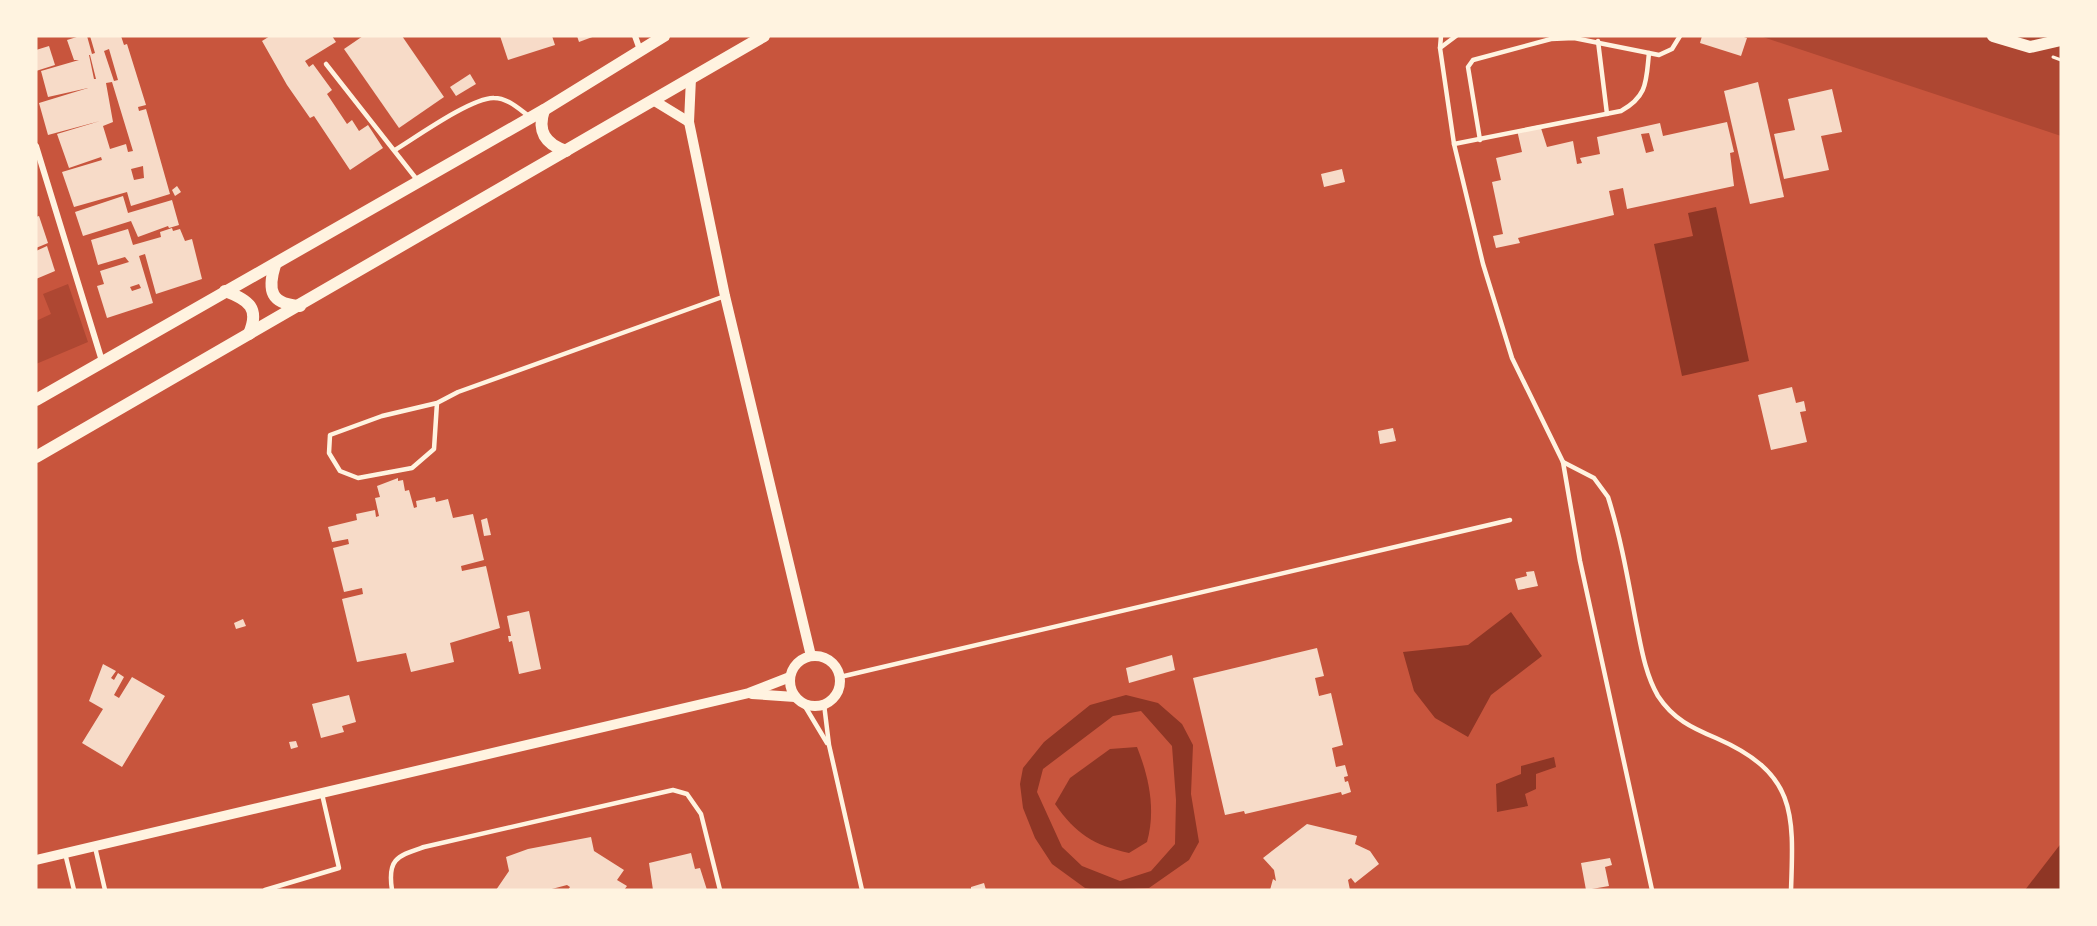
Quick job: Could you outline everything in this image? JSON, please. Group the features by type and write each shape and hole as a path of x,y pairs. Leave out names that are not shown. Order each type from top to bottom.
{"main road":[{"path":"36,400 544,110 664,36"},
{"path":"36,457 764,36"},
{"path":"1993,36 2030,47 2061,40"},
{"path":"544,110 540,124 543,134 551,144 566,150"},
{"path":"275,265 270,285 275,297 281,303 300,306"},
{"path":"225,291 244,299 250,305 254,315 249,334"}],"street":[{"path":"635,36 640,50"},
{"path":"690,78 689,122 725,296 811,656"},
{"path":"653,100 689,122"},
{"path":"36,146 102,361"},
{"path":"36,860 749,693 790,677 799,661 802,626"},
{"path":"749,693 799,700 817,706 824,704 837,693 840,677 830,660 811,656 799,661"},
{"path":"790,677 799,700"}],"lane":[{"path":"1440,36 1454,144 1483,264 1512,358 1563,462 1580,561 1652,890"},
{"path":"1440,48 1456,36"},
{"path":"1480,140 1468,67 1473,60 1551,39 1574,38 1659,55 1670,51 1680,36"},
{"path":"1598,41 1607,114"},
{"path":"1454,144 1621,111 1641,96 1649,53"},
{"path":"326,64 418,181"},
{"path":"395,150 474,103 493,98 510,102 530,117"},
{"path":"437,403 434,449 412,468 358,478 340,471 329,453 330,435 382,416 437,403 458,392 725,296"},
{"path":"1563,462 1594,478 1608,497 1646,665 1659,697 1685,724 1754,759 1768,771 1787,801 1792,823 1791,890"},
{"path":"840,677 1510,520"},
{"path":"799,700 829,746"},
{"path":"824,704 829,746 862,890"},
{"path":"392,890 390,872 393,862 402,855 424,847 673,790 687,794 700,813 720,890"},
{"path":"265,890 339,868 322,794"},
{"path":"94,846 105,890"},
{"path":"65,853 74,890"}],"shaded area":[{"path":"1760,36 2061,36 2061,136"},
{"path":"1716,207 1749,361 1682,376 1654,244 1693,236 1688,213"},
{"path":"68,284 88,342 36,364 36,321 51,314 43,294"},
{"path":"1511,612 1542,656 1491,695 1468,737 1435,718 1414,691 1403,652 1468,645"},
{"path":"1126,695 1158,703 1182,724 1193,745 1191,794 1199,842 1189,860 1149,888 1096,890 1085,888 1052,864 1035,838 1023,808 1020,784 1023,768 1044,742 1090,705","holes":["1141,711 1172,746 1176,800 1175,844 1151,871 1120,881 1082,866 1062,847 1037,792 1043,769 1113,716"]},
{"path":"1137,747 1148,782 1151,818 1147,842 1129,853 1105,846 1086,837 1070,823 1055,804 1070,778 1110,749"},
{"path":"1554,757 1556,767 1536,774 1536,789 1525,794 1528,806 1497,812 1496,784 1521,774 1521,766"},
{"path":"2061,844 2061,890 2025,890 2059,846"}],"building":[{"path":"87,36 92,54 95,53 90,36 121,36 124,45 127,44 146,105 138,107 139,111 146,109 170,194 131,206 127,192 74,207 62,172 102,160 101,157 69,168 57,134 100,121 48,135 39,103 88,88 48,97 41,71 79,60 74,60 67,40","holes":["109,49 118,80 114,81 104,51","89,55 96,79 94,79","112,82 133,151 128,152 126,144 110,149 103,126 113,122 106,83","143,166 144,178 134,180 131,169"]},
{"path":"270,36 332,36 336,42 305,61 309,67 313,64 332,90 327,94 347,124 352,120 359,131 368,125 383,148 350,170 314,116 310,118 287,85 262,41"},
{"path":"363,36 402,36 444,97 399,128 344,49"},
{"path":"500,36 552,36 555,45 508,60"},
{"path":"577,36 595,36 579,42"},
{"path":"1702,36 1747,38 1741,56 1700,43"},
{"path":"49,46 55,65 36,71 36,50"},
{"path":"470,74 476,84 456,96 450,87"},
{"path":"1758,82 1784,197 1750,204 1724,91"},
{"path":"1832,89 1842,132 1821,136 1829,170 1784,179 1774,134 1795,130 1788,99"},
{"path":"1727,122 1734,152 1730,153 1734,186 1627,209 1623,188 1609,191 1614,215 1518,238 1520,243 1496,248 1493,236 1503,234 1492,182 1501,180 1496,158 1522,152 1517,130 1540,125 1547,147 1573,141 1577,164 1582,163 1580,158 1600,154 1597,137 1660,123 1663,136","holes":["1649,133 1654,151 1646,153 1641,134"]},
{"path":"1342,169 1345,182 1324,187 1321,174"},
{"path":"177,186 181,192 175,196 172,190"},
{"path":"123,196 128,213 172,200 179,225 169,228 168,226 138,237 131,221 83,236 75,212"},
{"path":"39,216 48,243 36,248 36,217"},
{"path":"172,228 173,231 180,229 185,241 192,239 202,279 156,294 145,254 139,256 153,303 107,318 97,286 104,284 100,271 129,262 125,257 98,265 91,240 128,229 133,245 161,237 160,232","holes":["139,284 141,288 132,291 130,287"]},
{"path":"47,246 55,271 36,279 36,251"},
{"path":"1792,387 1796,403 1804,401 1806,411 1800,412 1807,442 1771,450 1758,395"},
{"path":"1393,428 1396,441 1380,444 1378,431"},
{"path":"398,478 398,481 403,480 405,491 409,490 414,508 417,507 416,501 435,497 436,502 448,499 453,518 473,514 484,560 461,566 462,571 486,566 500,628 450,643 454,662 411,672 406,653 357,662 342,599 363,594 362,588 344,592 333,548 349,544 348,539 332,542 328,527 357,520 356,514 375,510 376,517 379,516 375,498 380,497 377,486"},
{"path":"487,518 491,535 484,536 481,520"},
{"path":"1534,571 1538,586 1518,590 1515,579 1527,576 1526,572"},
{"path":"529,611 541,669 519,674 512,641 509,642 508,636 511,636 507,616"},
{"path":"243,619 246,626 236,629 234,623"},
{"path":"1317,648 1324,676 1315,678 1319,696 1331,693 1343,745 1332,748 1336,767 1345,765 1348,776 1344,777 1345,782 1348,781 1351,792 1342,795 1341,792 1245,814 1244,811 1225,815 1193,678"},
{"path":"1172,655 1175,670 1129,683 1126,668"},
{"path":"103,664 116,671 111,678 114,680 118,673 124,677 114,695 119,698 132,677 165,696 122,767 82,743 103,709 89,701"},
{"path":"349,695 356,722 342,726 344,732 321,738 312,704"},
{"path":"296,741 298,747 291,749 289,742"},
{"path":"1307,824 1357,836 1355,844 1370,851 1379,864 1355,883 1351,878 1348,880 1350,890 1270,890 1273,879 1276,881 1274,870 1263,858"},
{"path":"591,837 594,851 624,870 617,880 627,886 624,890 568,890 570,887 567,885 548,890 496,890 509,871 506,857 528,849"},
{"path":"691,853 695,869 700,868 707,890 653,890 649,863"},
{"path":"1610,858 1612,865 1605,867 1609,886 1586,890 1581,863"},
{"path":"984,883 986,890 971,890 971,887"}]}
